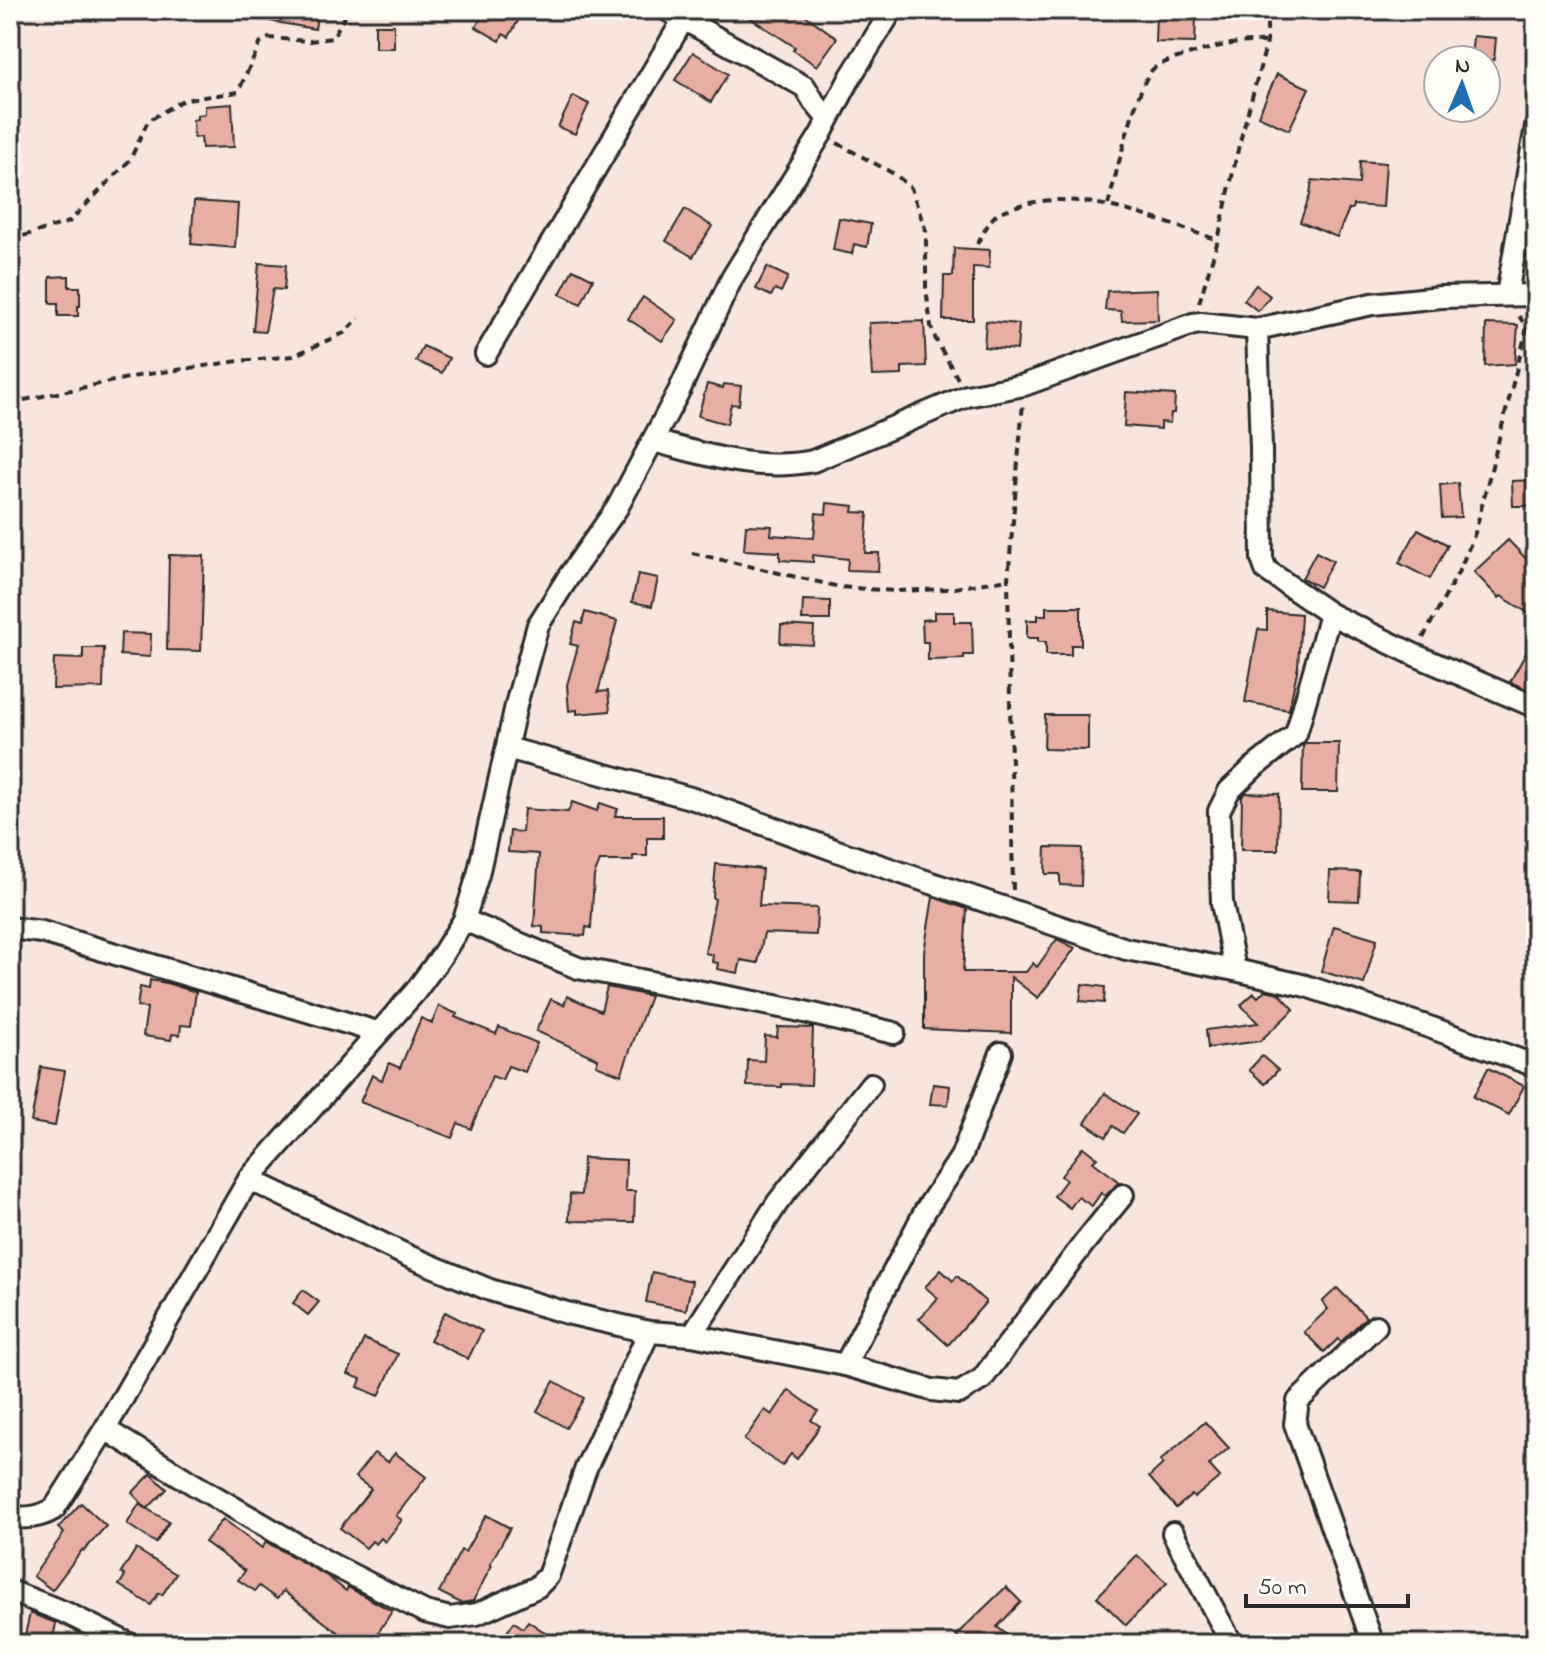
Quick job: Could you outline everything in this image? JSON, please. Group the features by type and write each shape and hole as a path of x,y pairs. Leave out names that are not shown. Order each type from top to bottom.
{"street":[{"path":"10,1517 43,1516 54,1509 105,1429 249,1179 415,992 464,920 478,875 517,701 538,625 617,508 679,391 732,278 892,10"},
{"path":"486,354 680,13 805,87 824,126"},
{"path":"1507,295 1536,126"},
{"path":"653,441 736,463 790,466 813,461 967,396 1024,385 1193,324 1257,329 1372,304 1441,297 1536,295"},
{"path":"1257,329 1262,559 1266,570 1330,614 1536,707"},
{"path":"1235,970 1222,903 1219,811 1229,791 1296,734 1330,614"},
{"path":"507,748 694,799 1126,949 1306,986 1536,1066"},
{"path":"464,920 578,968 796,1010 894,1033"},
{"path":"10,928 42,932 377,1032"},
{"path":"845,1365 925,1211 961,1157 1001,1053"},
{"path":"692,1335 778,1202 871,1084"},
{"path":"249,1179 408,1256 490,1290 567,1313 649,1332 692,1335 845,1365 932,1390 959,1393 982,1379 1123,1195"},
{"path":"1373,1644 1295,1424 1298,1401 1376,1326"},
{"path":"105,1429 327,1562 425,1612 450,1618 477,1614 537,1587 548,1576 586,1468 649,1332"},
{"path":"1173,1533 1232,1644"},
{"path":"10,1591 64,1612 129,1644"}],"path":[{"path":"10,240 69,222 130,160 148,121 183,100 238,92 261,42 269,38 310,41 332,38 344,18 345,10"},
{"path":"1193,324 1218,240 1239,145 1267,42 1267,10"},
{"path":"1108,205 1141,89 1152,70 1172,60 1222,44 1267,42"},
{"path":"824,126 911,188 926,231 926,288 931,326 967,396"},
{"path":"977,244 998,213 1024,203 1058,200 1108,205 1218,240"},
{"path":"1415,655 1460,569 1475,533 1527,328 1507,295"},
{"path":"10,403 142,375 293,356 344,333 359,318"},
{"path":"1013,911 1008,579 1024,385"},
{"path":"692,553 840,587 896,591 949,589 1008,579"}],"building":[{"path":"259,10 318,10 315,29 258,19"},
{"path":"485,10 524,10 509,37 503,34 500,41 476,27"},
{"path":"738,10 798,10 837,38 817,66 793,50 795,47"},
{"path":"1156,16 1196,17 1195,43 1155,42"},
{"path":"375,25 394,25 394,48 375,48"},
{"path":"1473,36 1496,38 1495,44 1472,44"},
{"path":"693,52 728,74 711,102 675,80"},
{"path":"1277,74 1309,88 1289,130 1258,116"},
{"path":"573,96 589,104 575,134 558,127"},
{"path":"232,104 234,147 202,148 201,137 194,138 193,120 197,119 197,115 205,114 205,106"},
{"path":"1360,161 1386,163 1383,207 1353,205 1337,237 1300,222 1312,180 1359,184"},
{"path":"194,201 238,204 235,248 191,244"},
{"path":"685,209 712,226 693,257 666,241"},
{"path":"839,218 871,224 867,247 854,244 852,254 833,250"},
{"path":"954,248 990,250 989,268 973,267 973,320 943,320 944,276 953,276"},
{"path":"259,263 286,265 284,290 273,289 265,332 253,331"},
{"path":"767,267 788,277 781,292 775,289 771,296 756,289"},
{"path":"573,269 593,279 581,304 560,294"},
{"path":"69,276 69,287 80,287 78,316 58,316 58,303 50,303 50,277"},
{"path":"1256,285 1270,296 1258,311 1244,300"},
{"path":"1157,289 1158,320 1122,321 1121,311 1105,310 1107,291"},
{"path":"643,297 677,320 662,341 628,319"},
{"path":"924,321 926,366 902,367 902,375 872,376 869,323"},
{"path":"986,321 1019,324 1017,350 984,347"},
{"path":"1486,324 1518,325 1515,364 1485,366"},
{"path":"423,346 449,358 442,373 416,361"},
{"path":"707,384 723,388 724,384 741,386 739,405 731,404 727,424 698,416"},
{"path":"1126,392 1175,395 1170,423 1161,422 1161,429 1124,426"},
{"path":"1536,480 1536,506 1513,506 1512,481"},
{"path":"1458,483 1461,517 1442,518 1440,485"},
{"path":"827,503 854,506 853,512 868,513 865,553 879,553 878,571 847,570 848,559 813,555 813,562 780,560 780,552 744,550 746,525 772,526 771,535 814,538 816,513 826,514"},
{"path":"1418,529 1448,545 1430,579 1399,563"},
{"path":"1508,540 1536,569 1536,618 1501,596 1499,598 1474,572"},
{"path":"1316,552 1333,561 1319,587 1302,578"},
{"path":"169,555 204,556 201,651 167,650"},
{"path":"638,574 658,578 652,606 632,602"},
{"path":"803,600 830,601 830,620 802,620"},
{"path":"1046,607 1081,607 1081,645 1071,645 1071,655 1046,655 1046,642 1027,638 1027,620 1038,620 1038,615 1046,615"},
{"path":"1267,611 1301,614 1298,666 1289,710 1245,702 1258,629 1267,630"},
{"path":"585,612 617,621 598,692 608,691 610,711 577,714 577,710 569,711 567,685 578,646 570,644 576,622 582,624"},
{"path":"934,612 954,612 954,622 972,622 973,655 964,655 964,659 928,660 928,642 923,642 922,620 934,619"},
{"path":"781,625 814,627 813,645 780,643"},
{"path":"121,633 151,634 150,657 120,655"},
{"path":"1536,635 1536,693 1510,682"},
{"path":"83,648 104,648 103,688 53,689 54,658 83,659"},
{"path":"1045,715 1088,715 1088,750 1044,749"},
{"path":"1305,743 1339,743 1338,792 1302,792"},
{"path":"1245,793 1279,794 1278,850 1241,850 1242,797"},
{"path":"572,802 597,811 600,803 618,809 615,816 663,816 663,838 647,838 647,856 633,856 633,861 600,861 594,876 591,928 586,927 585,936 543,933 543,927 534,926 539,854 508,852 510,831 522,832 524,809 568,812"},
{"path":"1046,847 1082,848 1081,886 1060,885 1060,874 1045,874"},
{"path":"716,864 762,869 759,906 817,908 816,935 764,933 758,963 741,960 738,973 717,969 718,963 712,962 713,955 705,953 715,899"},
{"path":"1330,871 1360,872 1359,901 1329,900"},
{"path":"933,897 967,909 963,972 1026,972 1033,963 1037,967 1057,939 1075,948 1038,998 1011,977 1011,1033 924,1029 924,952"},
{"path":"1334,926 1377,939 1364,984 1321,971"},
{"path":"150,980 196,992 191,1026 181,1025 180,1035 172,1034 171,1040 143,1036 147,1008 137,1007 140,987 149,989"},
{"path":"1082,984 1105,987 1104,1003 1080,1001"},
{"path":"607,987 650,996 621,1075 596,1065 598,1059 536,1031 551,999 564,1005 567,996 601,1011"},
{"path":"1265,990 1279,993 1294,1009 1260,1041 1208,1048 1206,1030 1258,1023 1241,1005 1254,993 1258,997"},
{"path":"439,1006 457,1014 455,1017 496,1034 499,1027 537,1043 525,1072 508,1066 502,1080 492,1076 471,1129 458,1123 452,1138 360,1102 372,1075 382,1080 389,1063 400,1068 421,1018 432,1023"},
{"path":"778,1027 813,1028 811,1085 747,1086 748,1060 764,1061 765,1036 777,1037"},
{"path":"1262,1056 1278,1070 1265,1084 1249,1070"},
{"path":"41,1067 65,1071 55,1126 31,1122"},
{"path":"1488,1068 1524,1086 1509,1115 1473,1097"},
{"path":"933,1084 950,1086 948,1105 930,1104"},
{"path":"1105,1093 1137,1114 1123,1133 1113,1126 1106,1137 1085,1123"},
{"path":"1083,1147 1097,1158 1093,1162 1120,1182 1105,1196 1101,1193 1092,1206 1078,1197 1070,1208 1054,1196 1066,1180 1061,1176"},
{"path":"583,1158 626,1160 625,1191 635,1191 634,1222 569,1221 570,1194 581,1195"},
{"path":"941,1270 953,1281 957,1276 986,1302 948,1345 919,1319 938,1298 925,1287"},
{"path":"652,1272 692,1281 686,1310 646,1302"},
{"path":"1337,1288 1366,1317 1341,1342 1338,1339 1324,1352 1304,1332 1328,1309 1322,1302"},
{"path":"303,1290 319,1302 308,1315 293,1303"},
{"path":"445,1312 482,1331 468,1359 430,1340"},
{"path":"364,1339 398,1354 379,1396 358,1387 361,1379 348,1374"},
{"path":"554,1381 584,1398 566,1428 537,1411"},
{"path":"789,1390 818,1411 811,1420 820,1426 797,1459 791,1454 782,1466 744,1440 765,1410 772,1415"},
{"path":"1205,1422 1229,1448 1209,1465 1220,1477 1176,1508 1149,1477 1163,1464 1160,1461"},
{"path":"374,1453 388,1462 395,1453 426,1477 396,1516 402,1520 385,1542 381,1538 376,1544 372,1541 366,1548 340,1528 371,1489 355,1477"},
{"path":"151,1474 167,1489 147,1509 132,1493"},
{"path":"81,1503 106,1526 82,1550 52,1590 33,1576 64,1533 58,1528"},
{"path":"139,1504 169,1522 156,1543 127,1524"},
{"path":"486,1515 510,1528 473,1601 461,1603 439,1592 461,1550 465,1552"},
{"path":"223,1519 262,1548 266,1542 327,1576 346,1591 348,1587 392,1611 371,1644 349,1644 283,1591 277,1599 259,1586 255,1591 238,1580 245,1571 205,1542"},
{"path":"136,1549 176,1574 151,1605 119,1585 125,1576 121,1573"},
{"path":"1137,1555 1167,1583 1126,1625 1097,1597"},
{"path":"1006,1587 1021,1602 997,1627 1019,1644 965,1644 956,1635"},
{"path":"30,1613 56,1623 52,1644 23,1644"},
{"path":"528,1621 562,1644 499,1644 514,1622 523,1628"}]}
